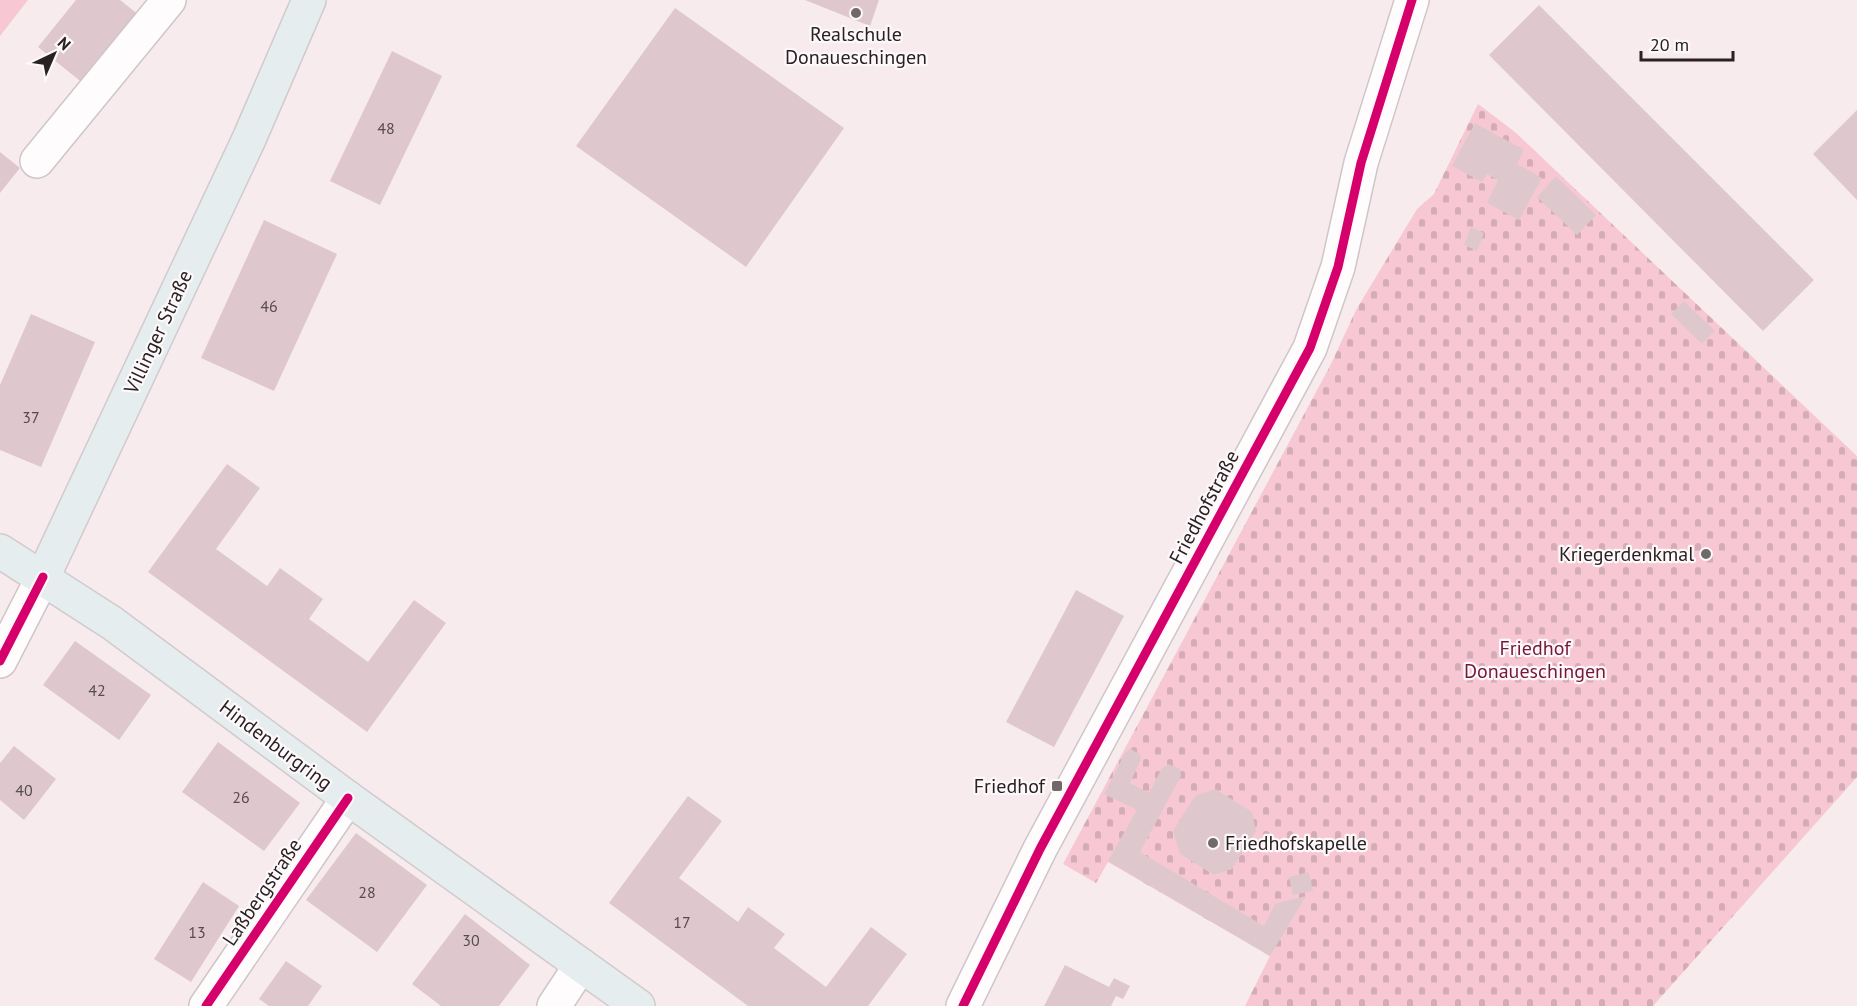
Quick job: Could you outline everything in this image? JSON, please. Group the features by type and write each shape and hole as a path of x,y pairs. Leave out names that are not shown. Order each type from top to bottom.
{"main road":[{"name":"Villinger Straße","path":"43,577 249,139 309,0"},
{"name":"Hindenburgring","path":"0,551 112,623 348,798 638,1006"}],"street":[{"path":"37,161 169,0"},
{"name":"Friedhofstraße","path":"963,1006 1040,849 1310,348 1338,267 1361,163 1412,0"},
{"name":"Villinger Straße","path":"0,661 43,577"},
{"name":"Laßbergstraße","path":"206,1006 348,798"},
{"path":"554,1006 581,965"}],"green space":[{"path":"0,0 28,0 0,36"},
{"name":"Friedhof Donaueschingen","path":"1478,104 1515,132 1857,456 1857,777 1653,1006 1245,1006 1270,956 1108,862 1096,883 1063,864 1331,364 1356,310 1417,209 1434,194"}],"building":[{"path":"76,0 120,0 139,15 84,84 38,47"},
{"name":"Realschule Donaueschingen","path":"805,0 879,0 870,26"},
{"path":"1539,5 1814,280 1763,331 1489,55"},
{"path":"675,8 844,128 746,267 576,146"},
{"path":"392,51 442,76 380,205 330,181"},
{"path":"1857,110 1857,200 1813,154"},
{"path":"1475,123 1524,150 1517,164 1542,178 1519,220 1487,203 1498,180 1487,174 1482,182 1452,166"},
{"path":"0,152 20,168 0,193"},
{"path":"1556,176 1596,215 1577,235 1537,197"},
{"path":"264,220 337,254 274,391 201,358"},
{"path":"1471,227 1484,233 1477,251 1464,245"},
{"path":"1684,301 1715,331 1702,344 1671,314"},
{"path":"31,314 95,342 41,467 0,450 0,385"},
{"path":"227,464 260,488 216,549 267,586 280,568 323,599 309,619 368,662 414,600 446,623 367,732 148,572"},
{"path":"1076,590 1124,616 1054,747 1006,722"},
{"path":"75,641 151,695 119,740 43,685"},
{"path":"218,742 300,803 264,851 182,792"},
{"path":"14,746 56,779 24,820 0,800 0,763"},
{"path":"1130,749 1140,754 1141,759 1130,783 1149,793 1162,768 1168,764 1180,769 1181,776 1140,852 1264,926 1275,904 1306,896 1270,956 1108,861 1137,810 1104,794 1125,753"},
{"name":"Friedhofskapelle","path":"1215,789 1252,812 1256,831 1232,869 1214,875 1180,854 1173,831 1195,796"},
{"path":"688,796 722,821 679,878 738,922 748,907 785,934 774,948 826,987 871,927 907,954 868,1006 748,1006 609,903"},
{"path":"356,833 427,885 377,952 306,900"},
{"path":"1309,872 1313,891 1293,895 1289,877"},
{"path":"203,882 239,906 191,982 154,959"},
{"path":"465,914 530,965 499,1006 441,1006 412,984"},
{"path":"286,961 322,986 308,1006 269,1006 259,999"},
{"path":"1065,965 1109,987 1114,978 1130,986 1123,999 1116,996 1111,1006 1044,1006"}],"cycle path":[{"path":"963,1006 1040,849 1310,348 1338,267 1361,163 1412,0"},
{"path":"0,661 43,577"},
{"path":"206,1006 348,798"}],"place":[{"name":"Realschule Donaueschingen","path":"856,13"},
{"name":"Kriegerdenkmal","path":"1706,554"},
{"name":"Friedhof","path":"1057,786"},
{"name":"Friedhofskapelle","path":"1213,843"}]}
